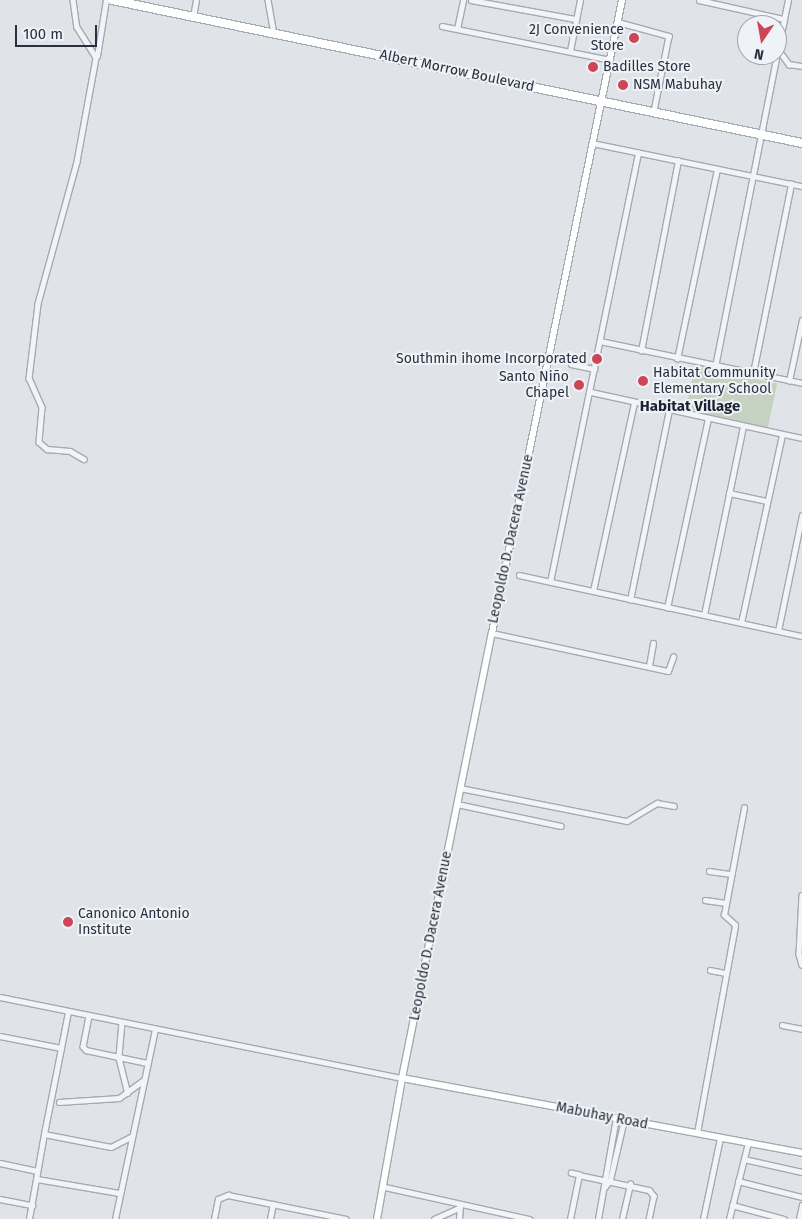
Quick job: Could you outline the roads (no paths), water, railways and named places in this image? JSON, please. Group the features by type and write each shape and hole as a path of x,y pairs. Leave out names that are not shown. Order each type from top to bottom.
{"highway":[{"name":"Albert Morrow Boulevard","path":"112,0 802,143"}],"main road":[{"name":"Leopoldo D. Dacera Avenue","path":"378,1219 385,1187 402,1078 460,788 622,0"},
{"name":"Mabuhay Road","path":"402,1078 802,1153"}],"street":[{"path":"73,0 77,27 96,58"},
{"path":"84,459 70,451 47,448 39,442 42,406 29,378 38,304 77,162 106,0"},
{"path":"193,17 196,0"},
{"path":"268,0 274,33"},
{"path":"457,29 463,0"},
{"path":"471,0 576,19"},
{"path":"570,52 580,0"},
{"path":"699,0 766,15"},
{"path":"785,15 788,0"},
{"path":"618,22 669,36 654,111"},
{"path":"442,26 610,60"},
{"path":"787,62 802,66"},
{"path":"715,367 775,65"},
{"path":"592,143 802,186"},
{"path":"550,582 638,153"},
{"path":"641,351 678,161"},
{"path":"677,359 717,169"},
{"path":"753,373 791,184"},
{"path":"789,381 802,320"},
{"path":"600,341 715,367 802,383"},
{"path":"572,364 594,369"},
{"path":"590,392 802,438"},
{"path":"593,591 634,403"},
{"path":"630,600 669,410"},
{"path":"667,608 708,419"},
{"path":"704,615 743,426"},
{"path":"741,623 782,435"},
{"path":"729,493 767,501"},
{"path":"778,631 802,515"},
{"path":"520,575 802,636"},
{"path":"492,633 670,670 673,657"},
{"path":"649,666 654,643"},
{"path":"460,788 627,821 657,804 674,806"},
{"path":"457,804 561,826"},
{"path":"697,1133 735,925 734,921 724,917 744,808"},
{"path":"709,871 731,874"},
{"path":"802,895 799,954 802,964"},
{"path":"705,900 726,903"},
{"path":"710,970 726,973"},
{"path":"0,997 402,1078"},
{"path":"29,1219 68,1012"},
{"path":"89,1016 84,1049 147,1063"},
{"path":"122,1022 120,1058 128,1093"},
{"path":"782,1025 802,1029"},
{"path":"115,1219 119,1192 155,1029"},
{"path":"0,1036 61,1048"},
{"path":"60,1102 102,1101 128,1093 143,1080"},
{"path":"598,1219 604,1188 603,1179 616,1118"},
{"path":"604,1188 610,1180 624,1120"},
{"path":"44,1134 114,1147 131,1137"},
{"path":"703,1219 720,1138"},
{"path":"729,1219 748,1143"},
{"path":"607,1159 614,1161"},
{"path":"744,1159 802,1172"},
{"path":"0,1163 37,1171"},
{"path":"571,1174 630,1184 653,1194 649,1219"},
{"path":"570,1219 578,1175"},
{"path":"37,1179 119,1192"},
{"path":"738,1182 802,1197"},
{"path":"622,1219 630,1184"},
{"path":"385,1187 460,1206 529,1219"},
{"path":"214,1219 218,1199 224,1196 346,1219"},
{"path":"0,1199 32,1205"},
{"path":"270,1219 273,1204"},
{"path":"732,1205 784,1219"},
{"path":"799,1219 802,1205"},
{"path":"434,1219 460,1206"},
{"path":"459,1219 460,1206"}],"place":[{"name":"2J Convenience Store","path":"634,38"},
{"name":"Badilles Store","path":"593,67"},
{"name":"NSM Mabuhay","path":"623,85"},
{"name":"Southmin ihome Incorporated","path":"597,359"},
{"name":"Habitat Community Elementary School","path":"643,381"},
{"name":"Santo Niño Chapel","path":"579,385"},
{"name":"Canonico Antonio Institute","path":"68,922"}],"district":[{"name":"Habitat Village","path":"690,407"}]}
